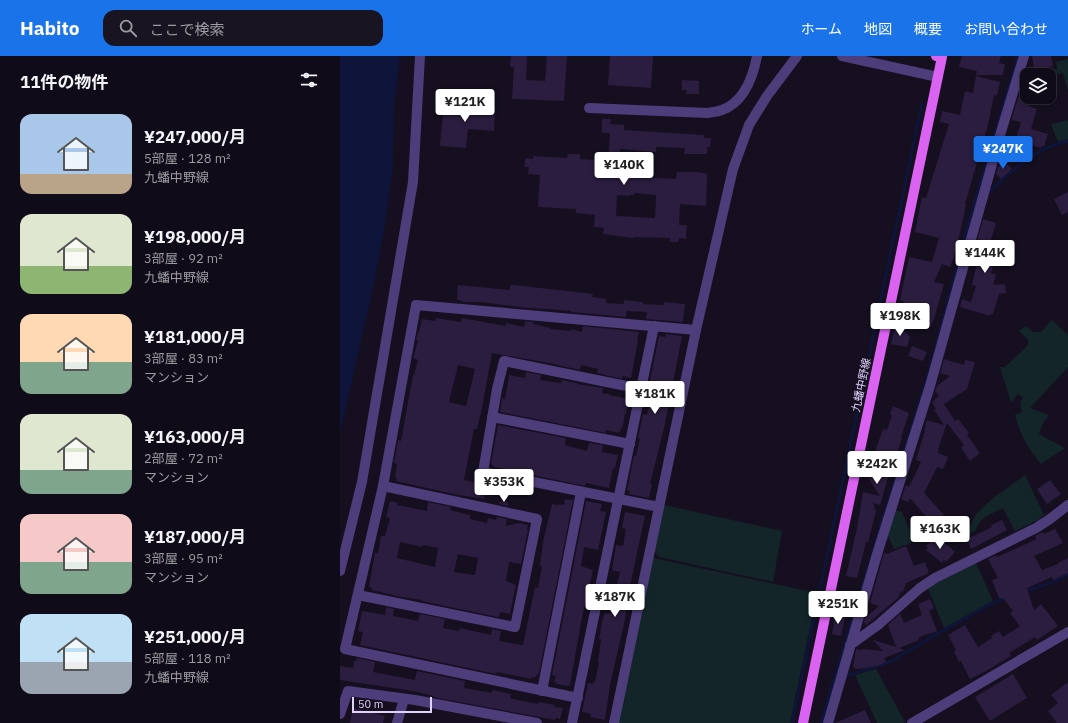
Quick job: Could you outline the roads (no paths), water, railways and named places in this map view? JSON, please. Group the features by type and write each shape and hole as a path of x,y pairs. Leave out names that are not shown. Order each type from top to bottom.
{"main road":[{"name":"九蟠中野線","path":"803,723 938,77 940,56"}],"street":[{"path":"340,571 362,482 413,182 420,56"},
{"path":"590,108 706,112 721,110 732,105 747,87 754,71 757,56"},
{"path":"614,723 696,330 728,189 749,125 767,96 797,56"},
{"path":"842,56 938,77"},
{"path":"828,723 850,645 930,386 999,139 1024,56"},
{"path":"578,698 344,649 383,486 416,305 696,330"},
{"path":"572,723 654,326"},
{"path":"641,389 504,361 492,417 483,472 659,507"},
{"path":"492,417 630,444"},
{"path":"358,595 515,627 536,519 383,486"},
{"path":"542,691 581,492"},
{"path":"850,645 878,625 920,588 935,578 1036,528 1068,505"},
{"path":"912,723 1068,632"},
{"path":"340,714 344,691 415,700 496,719 537,723"},
{"path":"397,723 404,699"}],"waterway":[{"path":"821,723 929,372 969,222 1018,56"},
{"path":"792,723 922,103"},
{"path":"989,192 1016,168 1034,155 1045,149 1068,141"},
{"path":"1024,591 1047,584 1068,574"},
{"path":"846,676 892,661 935,635 991,604 1007,597"}]}
